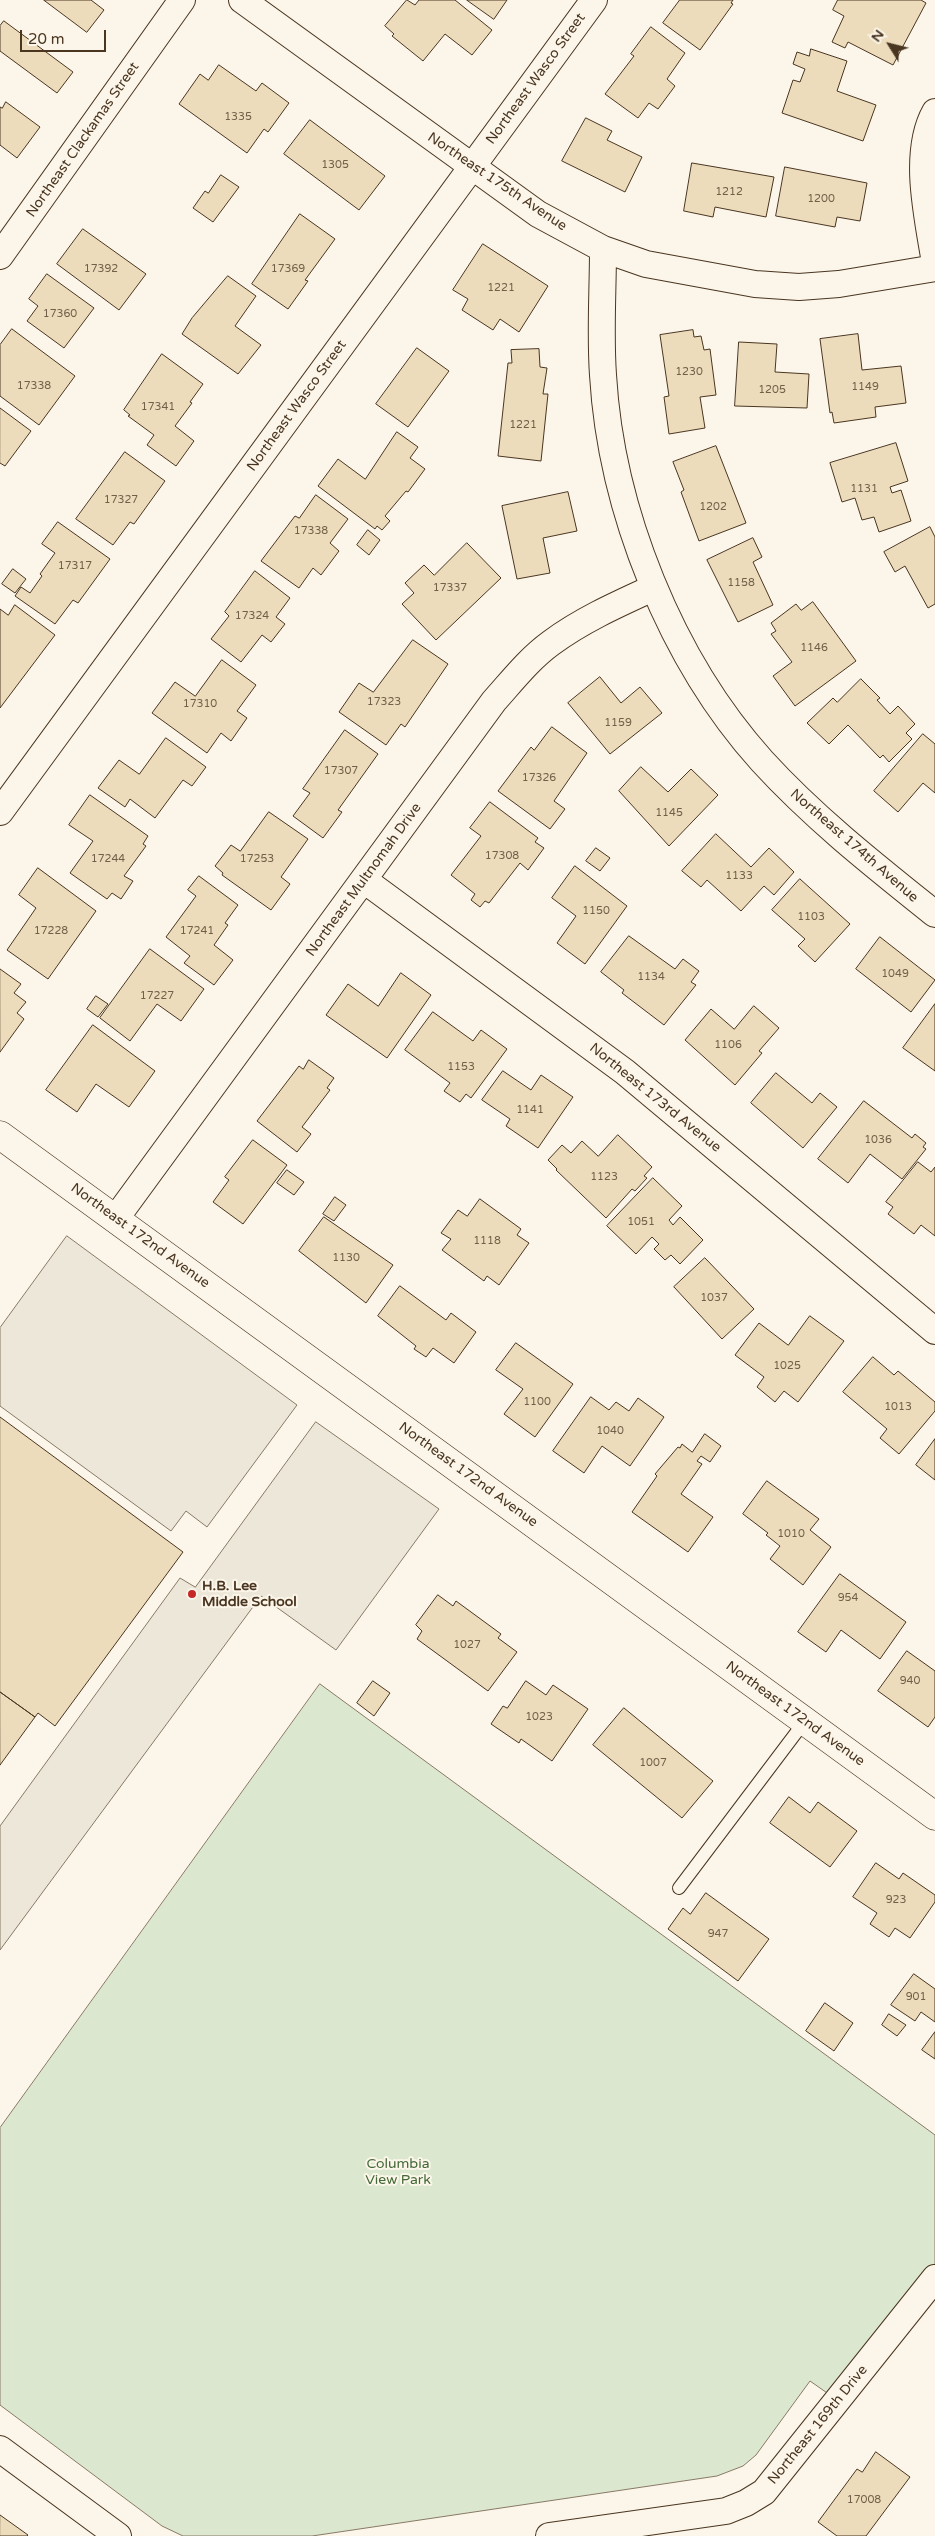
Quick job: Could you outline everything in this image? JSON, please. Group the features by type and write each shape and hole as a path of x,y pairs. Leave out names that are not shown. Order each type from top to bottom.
{"street":[{"name":"Northeast Clackamas Street","path":"0,256 182,0"},
{"name":"Northeast 175th Avenue","path":"242,0 538,214 603,249 646,264 755,284 799,287 839,284 935,268"},
{"name":"Northeast Wasco Street","path":"0,812 594,0"},
{"path":"935,112 923,155 924,192 935,263"},
{"name":"Northeast 174th Avenue","path":"603,249 602,374 607,416 620,483 653,588 702,679 726,716 760,759 796,797 847,843 935,914"},
{"name":"Northeast Multnomah Drive","path":"116,1218 494,701 522,669 551,643 600,613 653,588"},
{"name":"Northeast 173rd Avenue","path":"364,880 626,1072 935,1331"},
{"name":"Northeast 172nd Avenue","path":"0,1135 935,1816"},
{"name":"Northeast 169th Drive","path":"549,2536 726,2510 746,2503 764,2492 935,2278"},
{"path":"0,2449 118,2536"}],"lane":[{"path":"679,1888 805,1721"}],"green space":[{"name":"Columbia View Park","path":"320,1684 935,2135 935,2271 840,2402 810,2381 756,2455 743,2466 717,2476 312,2536 183,2536 162,2526 0,2405 0,2128"}],"shaded area":[{"path":"67,1236 297,1405 207,1527 186,1511 171,1531 0,1406 0,1328"},
{"path":"316,1422 439,1509 336,1650 261,1596 0,1950 0,1826 180,1578 195,1587"}],"building":[{"path":"44,0 91,0 104,10 87,32"},
{"path":"407,0 415,5 419,0 455,0 492,30 472,55 445,34 423,61 392,36 394,34 385,26"},
{"path":"467,0 507,0 494,19"},
{"path":"680,0 733,0 731,3 733,4 700,50 663,23"},
{"path":"838,0 921,0 926,3 893,65 848,42 845,48 832,42 844,16 833,10"},
{"path":"4,21 73,72 57,93 0,51 0,26"},
{"path":"651,27 685,53 667,79 675,86 658,109 649,103 638,118 605,94 634,56 631,54"},
{"path":"811,49 847,61 837,91 876,105 863,141 782,113 793,80 800,82 805,69 793,64 797,52 809,56"},
{"path":"219,65 256,91 262,83 289,103 268,132 264,129 247,153 179,104 200,74 208,80"},
{"path":"6,102 40,127 17,158 0,145 0,107 2,108"},
{"path":"586,118 612,131 607,140 642,157 625,192 562,161"},
{"path":"310,120 385,176 359,210 284,154"},
{"path":"692,163 774,177 766,217 715,207 713,217 684,211"},
{"path":"785,167 867,183 860,221 837,217 835,227 776,216"},
{"path":"221,175 239,187 213,222 193,208 205,191 208,193"},
{"path":"300,214 335,239 305,280 308,281 288,309 252,284"},
{"path":"83,229 146,274 119,310 57,264"},
{"path":"483,244 548,286 519,332 500,319 493,330 462,310 468,299 453,290"},
{"path":"47,274 94,308 64,348 27,321 38,306 29,299"},
{"path":"228,276 256,296 235,326 261,345 238,374 182,334 192,318"},
{"path":"12,329 75,376 39,425 0,396 0,345"},
{"path":"693,330 694,337 701,336 704,350 710,349 716,395 700,397 705,428 669,434 664,397 669,396 660,335"},
{"path":"858,334 862,370 901,366 906,403 875,407 876,417 834,423 832,412 830,413 820,339"},
{"path":"739,342 777,344 775,372 809,374 807,408 735,406"},
{"path":"417,348 449,371 408,427 376,404"},
{"path":"539,349 540,367 547,368 543,394 548,394 541,461 498,456 508,363 512,363 511,350"},
{"path":"162,354 203,384 175,426 194,441 176,466 147,445 154,435 128,416 130,415 124,410"},
{"path":"0,408 31,431 5,466 0,463"},
{"path":"397,432 418,447 410,458 425,469 408,492 406,491 385,516 390,521 382,530 377,526 375,529 318,486 338,459 365,479"},
{"path":"896,443 908,481 890,487 892,493 901,490 911,521 879,532 874,517 862,520 855,498 842,502 830,463"},
{"path":"716,446 746,523 699,541 681,492 684,490 673,462"},
{"path":"125,452 165,481 134,524 130,522 113,545 76,519"},
{"path":"568,492 577,531 543,538 550,573 517,579 502,506"},
{"path":"316,495 348,519 330,543 339,551 321,575 313,568 299,588 261,561 295,516 299,518"},
{"path":"58,522 110,559 78,603 73,600 55,624 15,596 21,587 30,593 42,576 40,574 55,553 42,544"},
{"path":"930,527 935,537 935,604 928,608 905,566 895,572 884,552"},
{"path":"368,530 380,540 369,555 357,545"},
{"path":"753,538 762,557 753,562 773,605 738,622 707,560"},
{"path":"467,543 501,578 436,640 402,604 414,593 405,583 424,565 434,575"},
{"path":"13,569 26,579 15,593 2,584"},
{"path":"255,571 290,598 276,617 285,624 271,642 262,635 241,662 211,639 229,616 225,612"},
{"path":"813,602 856,661 795,706 773,676 792,662 771,634 776,631 771,623 796,604 801,610"},
{"path":"15,605 55,635 0,708 0,609 8,615"},
{"path":"413,640 448,664 405,727 401,724 386,745 339,712 359,683 373,692"},
{"path":"222,660 256,685 237,711 247,718 231,741 221,733 207,753 152,713 175,682 195,696"},
{"path":"600,677 621,703 640,687 662,713 610,754 568,703"},
{"path":"861,679 880,698 877,700 890,714 898,706 915,724 906,733 912,739 889,762 883,755 880,758 848,725 829,744 807,723 833,698 837,702"},
{"path":"552,727 587,753 554,801 565,809 550,829 498,791 531,747 534,750"},
{"path":"345,730 378,754 338,810 342,812 323,838 293,816 310,793 303,789"},
{"path":"923,734 935,744 935,793 923,783 898,812 874,791"},
{"path":"166,738 206,767 192,786 183,780 155,818 130,799 125,807 98,788 119,760 139,774"},
{"path":"641,767 668,792 691,769 718,795 669,846 619,791"},
{"path":"90,795 148,836 143,844 146,846 124,876 133,881 121,899 112,893 107,899 70,873 93,841 69,825"},
{"path":"490,802 538,838 535,842 544,848 528,870 520,863 489,903 485,901 480,907 471,900 475,894 451,875 481,836 470,828"},
{"path":"269,812 308,839 281,877 290,884 271,910 222,875 223,873 215,866 231,845 240,851"},
{"path":"716,834 751,867 769,848 794,872 774,895 764,886 741,911 707,880 701,887 682,871"},
{"path":"596,848 610,858 600,871 586,861"},
{"path":"575,866 627,906 585,964 557,943 576,916 552,898"},
{"path":"38,868 96,911 48,979 7,950 36,908 19,895"},
{"path":"199,876 238,905 225,923 228,925 214,945 233,960 214,985 184,963 190,956 166,937 196,896 188,890"},
{"path":"800,879 850,924 815,962 798,946 805,939 772,910"},
{"path":"629,936 675,969 683,959 699,971 691,982 696,985 664,1025 622,993 624,990 601,972"},
{"path":"880,937 935,980 911,1012 856,969"},
{"path":"150,949 204,989 181,1021 157,1004 130,1041 100,1018"},
{"path":"0,969 21,984 14,993 26,1002 17,1013 24,1019 0,1052"},
{"path":"401,973 431,995 387,1058 326,1015 348,984 378,1006"},
{"path":"96,996 108,1004 98,1017 87,1009"},
{"path":"935,1004 935,1071 903,1048"},
{"path":"754,1006 779,1028 759,1051 762,1053 735,1085 685,1040 711,1009 734,1029"},
{"path":"433,1012 473,1041 481,1030 507,1049 471,1098 466,1094 460,1102 444,1091 450,1083 405,1050"},
{"path":"93,1025 155,1071 129,1107 96,1084 77,1112 46,1090"},
{"path":"309,1060 334,1078 327,1088 330,1090 302,1127 311,1134 297,1152 257,1121 299,1066 303,1069"},
{"path":"503,1071 531,1090 541,1075 573,1097 538,1148 506,1126 510,1119 482,1100"},
{"path":"776,1073 812,1103 820,1093 837,1107 803,1148 751,1103"},
{"path":"864,1101 912,1138 915,1134 926,1143 923,1147 926,1149 902,1179 870,1154 848,1183 818,1159"},
{"path":"618,1135 652,1167 644,1176 647,1178 635,1191 632,1189 606,1218 548,1160 562,1145 571,1153 582,1141 598,1156"},
{"path":"253,1140 287,1165 243,1224 213,1202 229,1180 225,1177"},
{"path":"918,1162 931,1172 935,1167 935,1236 921,1225 914,1234 888,1214 893,1207 886,1202"},
{"path":"287,1170 304,1182 294,1195 277,1183"},
{"path":"653,1178 682,1206 669,1220 673,1225 680,1217 703,1240 680,1264 671,1255 665,1260 654,1249 659,1244 652,1237 636,1254 607,1226"},
{"path":"335,1197 346,1205 334,1221 323,1214"},
{"path":"480,1199 521,1229 517,1235 529,1243 499,1285 487,1276 484,1281 442,1250 451,1239 441,1233 458,1210 467,1216"},
{"path":"324,1217 393,1265 366,1303 299,1251"},
{"path":"705,1258 754,1309 722,1339 674,1287"},
{"path":"400,1286 446,1320 451,1313 476,1332 454,1363 433,1348 426,1357 414,1349 416,1346 378,1316"},
{"path":"810,1316 844,1341 798,1402 784,1391 775,1402 757,1387 764,1377 735,1355 759,1323 788,1345"},
{"path":"516,1343 573,1384 535,1437 504,1414 523,1389 496,1370"},
{"path":"873,1357 894,1375 898,1371 935,1402 935,1411 899,1454 880,1438 887,1429 843,1392"},
{"path":"591,1397 609,1410 616,1402 629,1411 638,1398 664,1417 630,1466 602,1446 584,1473 553,1451"},
{"path":"0,1417 183,1552 55,1726 38,1713 35,1717 0,1692"},
{"path":"705,1434 721,1446 710,1462 701,1456 697,1461 702,1464 681,1494 713,1517 688,1552 632,1512 657,1476 655,1474 678,1447 680,1448 682,1444 692,1452"},
{"path":"935,1439 935,1480 916,1465"},
{"path":"767,1481 819,1519 810,1530 831,1547 803,1585 770,1559 780,1546 766,1535 768,1533 743,1514"},
{"path":"840,1574 906,1622 880,1659 841,1630 826,1652 798,1632"},
{"path":"438,1595 453,1606 456,1601 501,1634 498,1638 517,1652 488,1691 417,1639 422,1631 416,1625"},
{"path":"907,1651 935,1671 935,1717 928,1727 878,1691"},
{"path":"373,1681 390,1693 374,1716 357,1703"},
{"path":"526,1681 546,1695 553,1685 588,1709 552,1761 521,1739 519,1743 491,1724 503,1706 507,1708"},
{"path":"0,1692 35,1717 0,1765"},
{"path":"624,1708 713,1781 682,1818 593,1745"},
{"path":"789,1797 810,1813 818,1802 857,1831 830,1867 770,1823"},
{"path":"876,1863 899,1879 903,1873 935,1895 935,1902 910,1938 895,1928 889,1937 870,1924 877,1913 853,1897"},
{"path":"706,1893 769,1939 738,1981 668,1929 683,1908 690,1914"},
{"path":"914,1974 935,1989 935,2022 921,2012 915,2021 891,2005"},
{"path":"825,2003 853,2023 834,2051 806,2031"},
{"path":"889,2014 906,2025 897,2036 882,2025"},
{"path":"935,2032 935,2059 922,2050"},
{"path":"876,2452 910,2477 866,2536 837,2536 818,2522 857,2469 862,2472"},
{"path":"0,2515 28,2535 0,2536"}],"place":[{"name":"H.B. Lee Middle School","path":"192,1594"}]}
